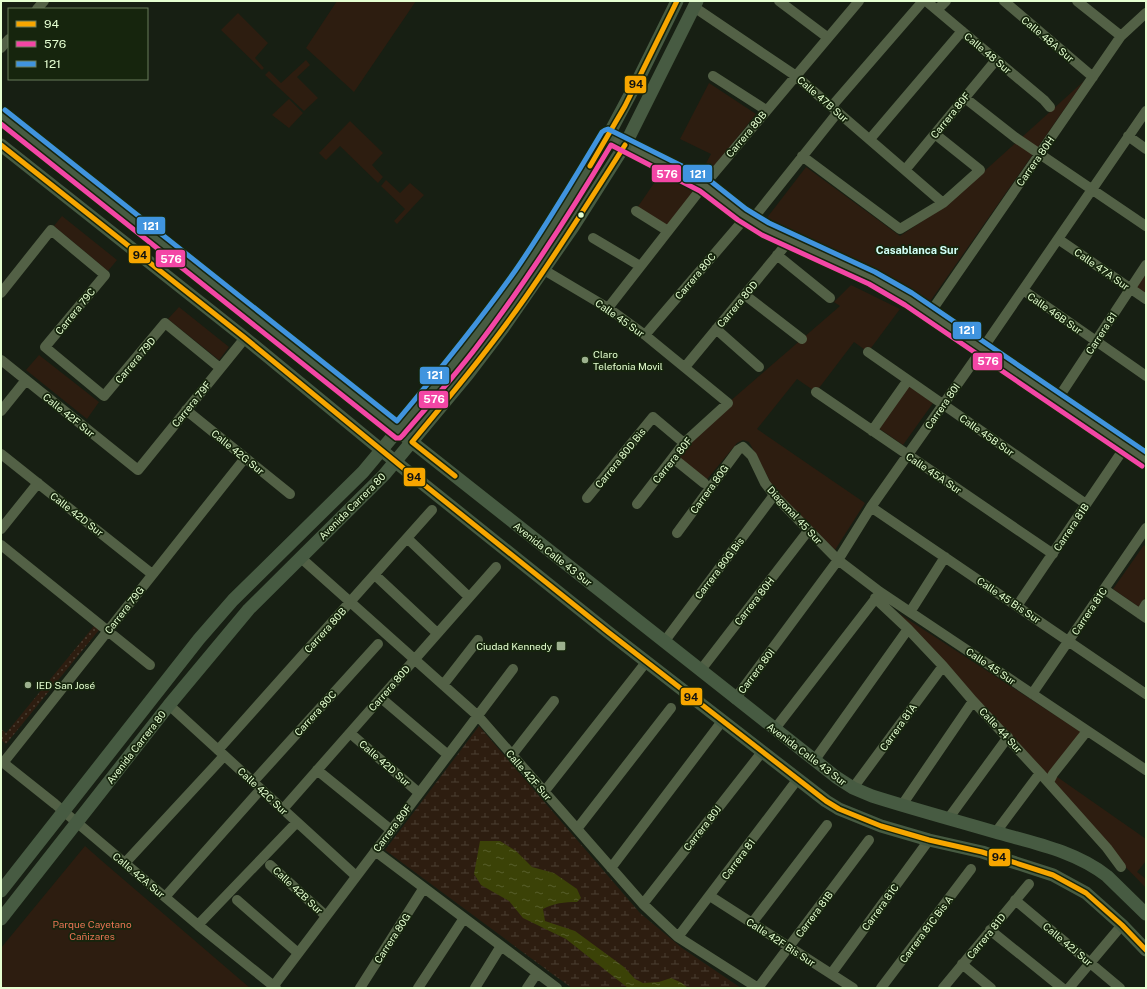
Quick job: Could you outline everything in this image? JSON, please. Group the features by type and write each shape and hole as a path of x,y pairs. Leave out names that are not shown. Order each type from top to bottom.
{"main road":[{"name":"Avenida Carrera 80","path":"3,884 63,811 167,679 233,600 350,486 382,450 469,345 517,280 559,217 608,136 677,1"},
{"name":"Avenida Carrera 80","path":"1,919 169,705 237,623 396,462 468,374 544,270 625,145 696,4"},
{"name":"Avenida Calle 43 Sur","path":"1,115 814,761 853,788 948,819 1059,850 1086,863 1107,876 1146,914"},
{"path":"1,145 245,338 396,462 797,780 826,801 839,809 881,826 929,840 982,852 1053,875 1086,893 1122,925 1146,950"}],"street":[{"path":"779,1 827,37"},
{"name":"Carrera 80B","path":"608,308 704,185 827,37 859,1"},
{"name":"Calle 48 Sur","path":"924,1 962,31 1044,100 1050,107"},
{"name":"Carrera 80C","path":"646,335 802,156 835,109 924,1"},
{"path":"937,10 946,1"},
{"name":"Calle 48A Sur","path":"1004,1 1093,77"},
{"path":"1077,1 1121,36"},
{"name":"Calle 47B Sur","path":"696,4 796,76 943,203"},
{"name":"Carrera 80H","path":"930,313 1121,36 1146,13"},
{"path":"870,139 962,31"},
{"path":"1,48 8,40"},
{"name":"Carrera 80F","path":"905,170 996,60"},
{"path":"713,76 766,110"},
{"path":"964,98 1040,154 1146,226"},
{"name":"Carrera 80I","path":"735,699 838,560 871,507 983,348 1146,111"},
{"path":"802,156 900,229 943,203 980,170 935,134"},
{"path":"608,136 704,185 748,219 789,241 872,278 909,298 1146,460"},
{"path":"1128,136 1146,149"},
{"path":"636,211 668,231"},
{"name":"Carrera 79C","path":"1,292 51,230 104,274 45,347 104,396"},
{"path":"593,238 640,266"},
{"name":"Calle 47A Sur","path":"1058,238 1146,299"},
{"name":"Carrera 80D","path":"685,367 789,241"},
{"path":"777,255 830,298"},
{"name":"Carrera 81","path":"1057,400 1146,265"},
{"name":"Calle 45 Sur","path":"544,270 608,308 646,335 728,403"},
{"name":"Calle 46B Sur","path":"1023,290 1146,376"},
{"path":"745,295 802,339"},
{"name":"Carrera 79D","path":"104,396 165,323 220,368"},
{"path":"716,329 759,368"},
{"name":"Carrera 79F","path":"138,470 245,338"},
{"name":"Calle 45B Sur","path":"868,352 1086,504"},
{"name":"Calle 42F Sur","path":"1,360 138,470"},
{"path":"1,411 26,380"},
{"path":"872,431 908,380"},
{"name":"Calle 45A Sur","path":"816,392 1053,554"},
{"name":"Carrera 80F","path":"638,504 684,443 728,403"},
{"name":"Calle 42G Sur","path":"186,410 290,494"},
{"name":"Carrera 80D Bis","path":"587,498 652,417 684,443"},
{"name":"Diagonal 45 Sur","path":"743,447 752,456 765,483 774,495 838,560"},
{"name":"Carrera 80G","path":"677,533 738,450 743,447"},
{"name":"Carrera 81B","path":"1017,606 1125,447"},
{"name":"Calle 42D Sur","path":"1,454 152,574"},
{"name":"Carrera 79G","path":"2,762 245,458"},
{"path":"673,458 704,483"},
{"path":"1,530 38,484"},
{"name":"Carrera 80G Bis","path":"664,642 774,495"},
{"name":"Calle 45 Bis Sur","path":"871,507 1146,694"},
{"name":"Carrera 80B","path":"125,863 350,602 432,510"},
{"name":"Carrera 81C","path":"1032,694 1104,589 1143,540 1146,528"},
{"name":"Carrera 80H","path":"700,671 808,531"},
{"path":"407,538 469,597"},
{"path":"1,545 150,665"},
{"name":"Calle 42F Sur","path":"301,558 478,716 643,904 678,937 758,988"},
{"path":"910,612 945,558"},
{"name":"Calle 45 Sur","path":"838,560 878,595 910,612 1146,770"},
{"name":"Carrera 80D","path":"283,809 496,567"},
{"path":"375,575 437,633"},
{"path":"1104,589 1143,616 1146,604"},
{"path":"774,730 878,595"},
{"name":"Calle 44 Sur","path":"878,595 974,702 1049,782 1107,848 1121,867"},
{"path":"814,761 908,629"},
{"path":"443,685 478,640"},
{"name":"Carrera 80C","path":"252,782 378,644"},
{"path":"544,792 647,661"},
{"name":"Carrera 81A","path":"853,788 943,666"},
{"name":"Carrera 80F","path":"273,987 514,669"},
{"path":"381,698 448,755"},
{"path":"512,755 554,701"},
{"path":"902,805 974,702"},
{"name":"Calle 42C Sur","path":"169,705 356,876"},
{"path":"577,829 671,708"},
{"path":"611,868 723,720"},
{"path":"1049,782 1053,774 1087,731"},
{"name":"Calle 42D Sur","path":"350,733 419,793"},
{"path":"948,819 1008,737"},
{"name":"Carrera 80J","path":"643,904 762,752"},
{"name":"Calle 42A Sur","path":"2,762 63,811 273,987"},
{"path":"317,770 391,830"},
{"path":"996,832 1040,773"},
{"name":"Carrera 81","path":"678,937 797,780"},
{"path":"164,897 261,789"},
{"path":"198,925 297,822"},
{"path":"752,923 827,825"},
{"name":"Carrera 81B","path":"758,988 869,840"},
{"name":"Carrera 81C","path":"831,974 929,840"},
{"path":"375,852 557,988"},
{"name":"Calle 42B Sur","path":"270,864 326,916"},
{"name":"Carrera 81C Bis A","path":"881,988 971,869"},
{"name":"Carrera 81D","path":"943,988 1029,884"},
{"name":"Carrera 80G","path":"360,988 423,889"},
{"name":"Calle 42F Bis Sur","path":"710,896 853,988"},
{"path":"237,900 298,953"},
{"name":"Calle 42J Sur","path":"1015,900 1091,962 1120,988"},
{"path":"418,988 464,918"},
{"path":"1069,988 1122,925"},
{"path":"990,930 1062,988"},
{"path":"475,988 502,946"},
{"path":"962,964 991,988"},
{"path":"527,988 537,972"}],"green space":[{"path":"337,1 416,1 354,92 306,48"},
{"path":"238,13 268,43 255,58 264,68 262,70 221,30"},
{"path":"306,60 310,65 297,77 318,98 304,111 265,75 269,71 281,83"},
{"path":"1084,81 929,303 893,281 823,250 766,219 806,167 900,236 948,204"},
{"path":"709,83 756,114 705,178 700,175 711,154 680,139"},
{"path":"289,99 303,113 289,128 272,115"},
{"path":"350,121 383,153 372,165 383,177 378,183 340,146 326,160 319,153"},
{"path":"661,173 696,190 667,227 637,208"},
{"path":"386,180 400,193 410,183 424,195 397,224 394,221 405,209 381,186"},
{"path":"62,216 117,260 108,271 54,226"},
{"path":"1146,270 1146,295 1135,287"},
{"path":"851,285 900,309 868,352 854,342 816,392 797,379 757,429 865,503 835,550 778,493 772,485 749,442 743,440 737,443 704,483 677,462 687,445 728,403 840,306 834,302"},
{"path":"179,307 229,347 219,360 168,319"},
{"path":"39,355 99,402 87,419 26,370"},
{"path":"907,385 933,403 903,445 877,427"},
{"path":"1144,545 1146,547 1146,596 1139,607 1113,589"},
{"path":"875,598 1084,734 1053,774 1146,839 1146,861 1137,872 1146,879 1146,888 1107,848"},
{"path":"94,626 99,630 6,744 1,740 1,729 6,733"},
{"path":"479,726 640,913 682,948 741,988 572,988 385,850"},
{"name":"Parque Cayetano Cañizares","path":"85,846 250,988 1,988 1,948"}],"water":[{"path":"480,841 500,841 516,851 532,867 554,873 577,889 581,898 577,902 559,903 543,909 545,921 575,931 624,967 635,979 643,983 659,982 671,978 682,983 688,988 628,988 566,939 523,918 509,901 481,885 474,874"}],"transit line":[{"name":"94","path":"590,166 625,106 677,1"},
{"name":"121","path":"5,110 397,421 458,347 515,271 549,220 602,132 608,129 708,179 746,209 769,223 875,272 912,293 1146,452"},
{"name":"576","path":"1,124 396,438 400,438 403,435 466,360 511,300 546,249 611,145 700,191 738,220 762,235 869,284 905,305 1142,466"},
{"name":"94","path":"1,145 245,338 402,467 608,632 826,801 839,809 881,826 929,840 982,852 1053,875 1086,893 1122,925 1146,950"},
{"name":"94","path":"455,476 412,442 512,317 625,145"}],"place":[{"name":"Claro Telefonia Movil","path":"585,360"},
{"name":"Ciudad Kennedy","path":"561,646"},
{"name":"IED San José","path":"28,685"}],"district":[{"name":"Casablanca Sur","path":"917,250"}]}
